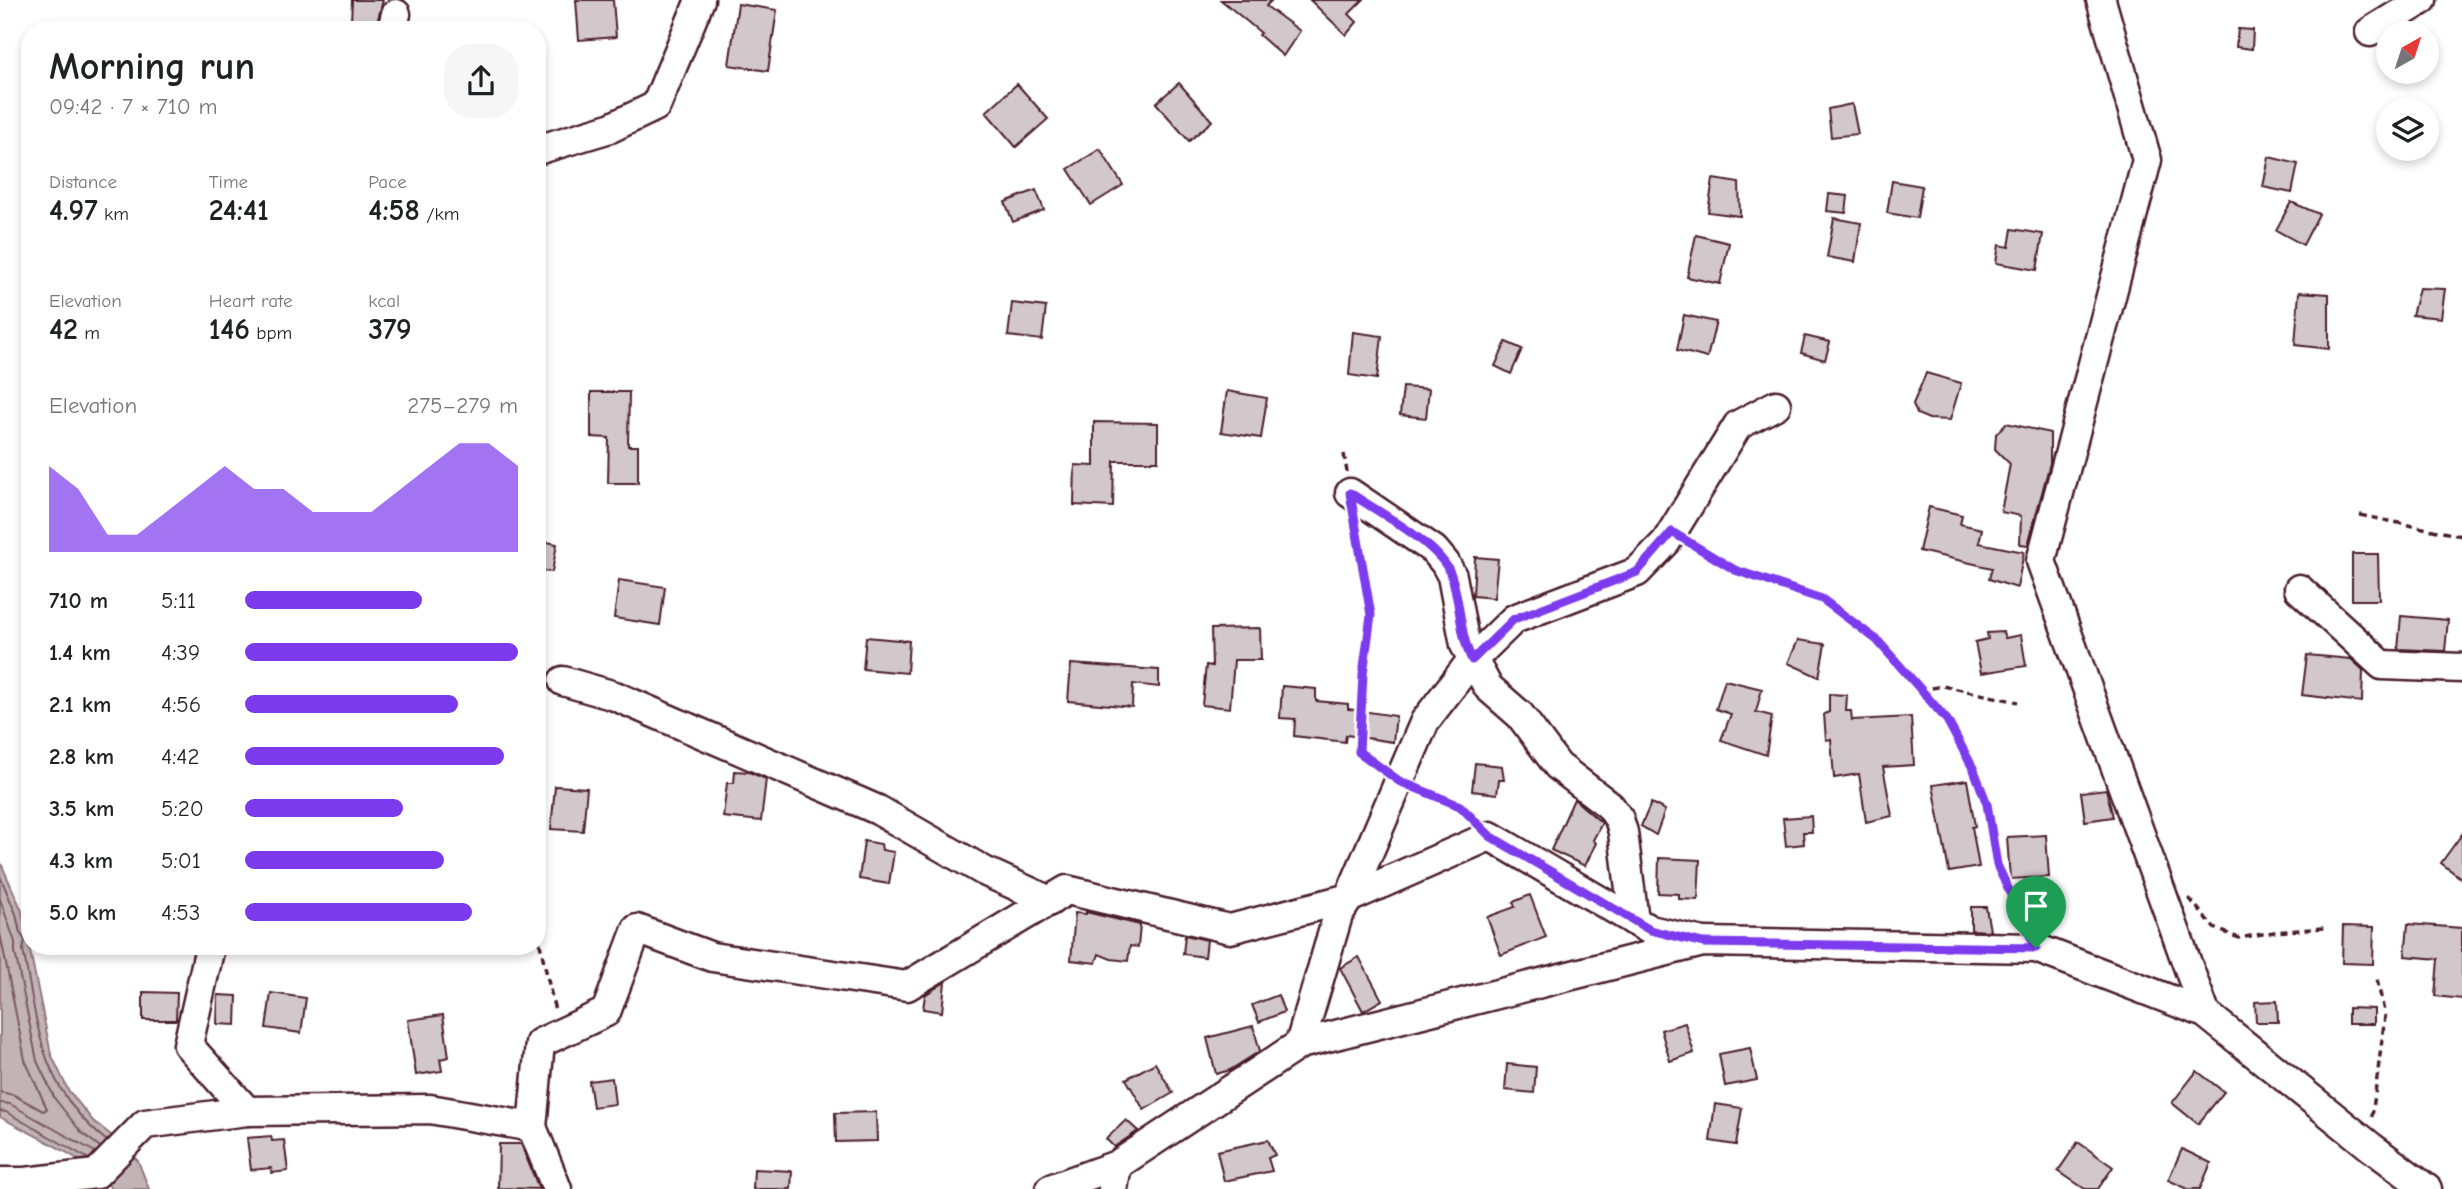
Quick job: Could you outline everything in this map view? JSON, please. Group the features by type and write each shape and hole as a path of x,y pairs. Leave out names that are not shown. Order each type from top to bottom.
{"street":[{"path":"546,147 610,128 656,106 700,0"},
{"path":"2101,0 2147,160 2041,561 2205,1013"},
{"path":"2370,32 2422,0"},
{"path":"1300,1044 1338,915 1349,898 1425,721 1472,660 1514,619 1637,572 1672,532 1738,425 1776,405"},
{"path":"1350,493 1434,550 1446,563 1452,576 1465,645 1488,687 1520,716 1558,766 1610,806 1619,819 1634,921"},
{"path":"2299,589 2382,664 2462,668"},
{"path":"563,681 615,696 878,810 984,871 1050,901"},
{"path":"557,1189 532,1127 540,1043 606,1012 637,929 712,957 907,986 1068,890 1230,929 1349,898 1490,836 1650,930 1703,943 2036,948 2205,1013 2427,1189"},
{"path":"1050,1189 1115,1177 1300,1044 1703,943"},
{"path":"208,955 188,1045 247,1111"},
{"path":"0,1182 96,1174 145,1124 247,1111 430,1108 532,1127"}],"path":[{"path":"1343,454 1371,615 1363,674 1359,752 1399,781 1460,806 1490,836"},
{"path":"2360,515 2462,536"},
{"path":"1672,532 1735,570 1822,599 1877,640 1947,720 1974,770 1987,804 1997,865 2036,948"},
{"path":"1920,690 1943,686 2018,702"},
{"path":"2184,893 2214,928 2239,938 2324,928"},
{"path":"542,955 559,1034"},
{"path":"2371,1147 2373,1105 2385,1016 2377,979"}],"water":[{"path":"0,861 21,909 21,955 31,955 51,1054 68,1090 93,1121 120,1142 138,1161 149,1189 111,1189 103,1179 77,1159 0,1117"}],"building":[{"path":"352,0 383,0 378,21 351,21"},
{"path":"576,0 613,0 616,37 579,40"},
{"path":"1221,0 1272,0 1266,6 1300,31 1283,56 1259,35 1261,33"},
{"path":"1310,0 1363,0 1349,14 1357,22 1346,35"},
{"path":"738,4 777,10 768,71 729,65"},
{"path":"2238,29 2253,30 2252,49 2236,47"},
{"path":"1179,83 1212,121 1189,141 1156,103"},
{"path":"1017,84 1048,119 1016,147 986,112"},
{"path":"1852,104 1858,134 1831,137 1828,109"},
{"path":"1100,149 1123,185 1091,205 1068,169"},
{"path":"2269,157 2298,164 2292,193 2263,187"},
{"path":"1713,179 1739,183 1740,216 1708,212"},
{"path":"1892,181 1922,186 1917,218 1887,213"},
{"path":"1036,190 1044,210 1013,222 1005,202"},
{"path":"1829,194 1848,196 1846,213 1827,211"},
{"path":"2291,202 2319,214 2303,245 2276,230"},
{"path":"1834,218 1861,223 1855,262 1827,257"},
{"path":"2012,229 2043,234 2037,270 1996,263 1999,245 2009,247"},
{"path":"1696,235 1729,243 1720,284 1687,277"},
{"path":"2419,288 2445,289 2441,318 2412,315"},
{"path":"2299,292 2329,294 2329,349 2295,345"},
{"path":"1012,303 1046,307 1042,340 1008,336"},
{"path":"1684,315 1716,322 1707,358 1677,350"},
{"path":"1353,332 1382,336 1377,379 1349,375"},
{"path":"1805,336 1830,342 1825,360 1801,353"},
{"path":"1506,342 1522,349 1511,374 1495,366"},
{"path":"1926,373 1961,383 1950,420 1929,419 1917,414 1913,404"},
{"path":"1403,387 1429,389 1426,418 1400,415"},
{"path":"1227,391 1267,398 1261,438 1221,432"},
{"path":"591,392 629,392 628,446 638,446 638,483 608,483 609,438 591,437"},
{"path":"1094,422 1158,423 1158,461 1114,461 1113,507 1074,505 1075,465 1094,466"},
{"path":"2006,423 2050,433 2050,463 2028,545 2020,544 2021,516 2001,512 2010,464 1995,449 1996,434"},
{"path":"1929,507 1962,515 1960,524 1982,529 1979,543 2024,552 2017,588 1989,579 1992,568 1919,551"},
{"path":"546,542 557,544 552,572 546,571"},
{"path":"2352,554 2378,554 2379,600 2352,600"},
{"path":"1475,557 1498,559 1494,598 1473,596"},
{"path":"619,580 665,587 660,625 614,618"},
{"path":"2401,616 2448,620 2445,651 2398,649"},
{"path":"1260,628 1261,660 1234,660 1230,708 1202,705 1206,665 1212,666 1211,629"},
{"path":"2003,632 2005,638 2021,635 2026,666 1981,673 1975,642 1988,639 1987,633"},
{"path":"866,637 909,641 907,673 863,669"},
{"path":"1798,640 1825,644 1819,677 1788,663"},
{"path":"2307,655 2351,659 2363,670 2362,702 2302,695"},
{"path":"1071,664 1159,670 1159,687 1133,684 1132,707 1068,701"},
{"path":"1725,680 1762,689 1756,712 1772,716 1766,755 1721,740 1731,714 1716,709"},
{"path":"1282,686 1316,689 1316,701 1348,704 1348,709 1396,716 1393,742 1346,735 1345,742 1294,736 1295,719 1280,718"},
{"path":"1829,694 1847,695 1846,711 1851,711 1852,720 1911,717 1914,765 1883,767 1892,816 1866,822 1859,774 1834,778 1831,739 1826,740 1824,714 1829,712"},
{"path":"1475,763 1502,766 1504,780 1499,780 1497,794 1472,791"},
{"path":"735,771 749,772 766,779 761,821 723,817 727,783 734,783"},
{"path":"1967,780 1979,867 1949,872 1933,785"},
{"path":"555,786 587,788 583,831 551,829"},
{"path":"2106,789 2113,817 2085,821 2081,792"},
{"path":"1574,799 1602,823 1593,840 1596,843 1585,866 1551,850"},
{"path":"1651,803 1665,810 1656,835 1641,826"},
{"path":"1811,816 1812,832 1803,832 1804,844 1786,846 1783,818"},
{"path":"2462,834 2462,879 2441,863"},
{"path":"2046,835 2049,877 2010,879 2007,837"},
{"path":"864,841 881,844 882,850 894,852 889,884 859,879"},
{"path":"1659,858 1700,860 1698,900 1679,899 1679,894 1658,893"},
{"path":"1530,895 1546,937 1501,955 1487,917 1515,907 1513,902"},
{"path":"1971,907 1986,907 1990,931 1971,930"},
{"path":"1086,912 1140,925 1138,947 1130,946 1128,961 1099,954 1096,963 1071,960 1075,913"},
{"path":"2408,924 2462,928 2462,999 2435,996 2438,959 2405,956"},
{"path":"2343,926 2374,927 2373,964 2342,963"},
{"path":"1185,935 1207,940 1205,957 1183,954"},
{"path":"1359,957 1382,1000 1363,1011 1340,968"},
{"path":"945,982 942,1012 923,1009 925,995"},
{"path":"143,992 177,993 176,1020 143,1020"},
{"path":"271,993 306,998 301,1033 266,1028"},
{"path":"218,995 237,996 236,1025 217,1024"},
{"path":"1278,995 1284,1012 1259,1022 1252,1005"},
{"path":"2277,1001 2278,1022 2256,1022 2255,1002"},
{"path":"2348,1008 2374,1009 2374,1024 2348,1024"},
{"path":"443,1015 449,1057 440,1059 442,1071 416,1075 408,1020"},
{"path":"1685,1023 1694,1053 1670,1061 1661,1030"},
{"path":"1253,1026 1260,1051 1230,1070 1216,1074 1207,1038"},
{"path":"1750,1048 1757,1080 1725,1086 1719,1054"},
{"path":"1155,1063 1173,1093 1144,1110 1126,1079"},
{"path":"1507,1064 1536,1067 1534,1093 1505,1090"},
{"path":"2197,1071 2224,1092 2198,1124 2172,1103"},
{"path":"612,1078 615,1104 593,1107 589,1081"},
{"path":"1715,1104 1742,1108 1736,1145 1710,1141"},
{"path":"876,1112 877,1141 836,1142 835,1113"},
{"path":"1126,1120 1138,1131 1114,1147 1106,1139"},
{"path":"271,1136 272,1141 284,1140 288,1171 272,1173 271,1168 251,1170 247,1138"},
{"path":"1268,1140 1275,1155 1268,1158 1272,1171 1224,1181 1217,1151"},
{"path":"2078,1142 2113,1167 2098,1189 2085,1189 2058,1171"},
{"path":"499,1144 521,1144 539,1189 498,1188"},
{"path":"2182,1149 2211,1163 2200,1189 2188,1189 2168,1180"},
{"path":"754,1169 792,1171 791,1189 753,1189"}],"route":[{"path":"1350,493 1434,550 1446,563 1452,576 1465,645 1472,660 1514,619 1637,572 1672,532 1735,570 1822,599 1877,640 1947,720 1974,770 1987,804 1997,865 2036,948 1703,943 1650,930 1490,836 1460,806 1399,781 1359,752 1363,674 1371,615 1350,493"}]}
